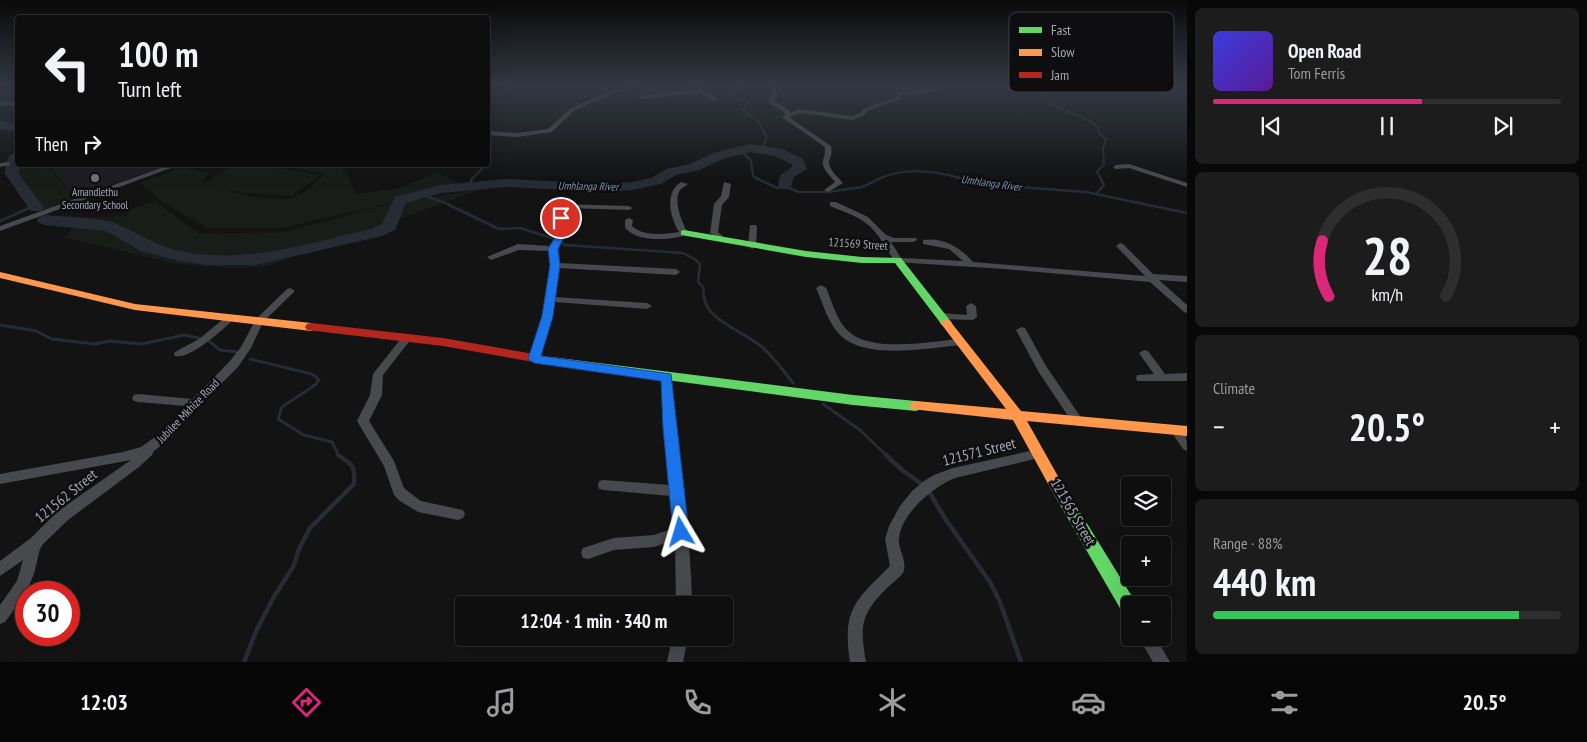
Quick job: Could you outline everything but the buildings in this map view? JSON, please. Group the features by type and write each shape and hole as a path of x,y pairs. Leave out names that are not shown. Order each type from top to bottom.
{"street":[{"path":"490,133 517,135 553,130 563,116"},
{"path":"787,116 785,119 828,146 829,154 826,162 828,169 839,183 828,190"},
{"path":"843,116 853,118 858,116"},
{"path":"1116,166 1129,166 1187,185"},
{"path":"0,229 170,167"},
{"path":"630,220 628,226 633,232 668,235 684,233 675,217 675,190 678,186 684,184"},
{"path":"723,240 714,232 718,204 725,197 727,184"},
{"path":"832,204 865,219 876,228 898,260 1187,279"},
{"path":"534,359 548,316 555,265 553,249 562,232 561,218 565,206 629,208"},
{"path":"752,246 753,227"},
{"name":"121569 Street","path":"684,233 694,233 752,246 850,258 898,260 1017,415"},
{"path":"884,237 897,240 913,240"},
{"path":"926,242 945,244 956,248 970,265"},
{"path":"1120,246 1152,278 1185,306"},
{"path":"491,257 518,247 553,249"},
{"path":"555,265 676,272"},
{"path":"0,275 135,307 443,342 534,359 667,377 853,400 1181,430 1187,446"},
{"path":"821,288 843,332 856,342 893,346 961,342"},
{"path":"259,321 290,291"},
{"path":"550,299 646,306"},
{"path":"941,316 970,318 972,316 971,306"},
{"path":"178,354 203,341 230,318"},
{"name":"Jubilee Mkhize Road","path":"0,479 123,458 145,451 160,441 240,356 259,321"},
{"path":"1021,330 1042,368 1078,422"},
{"path":"407,338 378,374 376,395 363,421 390,465 400,491 405,497 418,506 458,514"},
{"path":"1144,354 1161,376"},
{"path":"1141,378 1161,376 1187,377"},
{"path":"667,377 668,409 676,491 686,571 685,596"},
{"path":"138,398 196,403"},
{"name":"121565 Street","path":"1017,415 1071,512 1122,596"},
{"name":"121562 Street","path":"0,617 17,595 26,579 29,558 36,542 63,517 142,459 160,441"},
{"name":"121571 Street","path":"858,662 854,634 856,616 860,607 898,568 892,539 893,533 905,510 917,496 944,476 1004,460 1039,454"},
{"path":"604,486 676,491"},
{"path":"588,554 614,544 654,541 681,532"},
{"path":"0,569 36,542"},
{"path":"675,662 678,646"},
{"path":"1152,646 1162,662"}],"shaded area":[{"path":"16,167 49,167 74,199 44,210 16,173"},
{"name":"Amandlethu Secondary School","path":"51,167 162,167 74,198"},
{"path":"183,167 209,174 201,182 204,183 231,167 271,167 321,175 291,196 242,193 221,188 258,197 287,198 302,194 325,174 286,167 341,167 356,194 400,188 438,172 459,185 435,188 398,199 393,203 281,228 207,228 160,200 139,183"},
{"path":"485,188 264,267 230,268 176,264 64,237 85,218 127,216 128,210 155,201 199,234 284,232 382,206"}],"waterway":[{"path":"751,116 758,121 767,137 762,149"},
{"path":"1078,116 1092,122 1098,128 1099,133 1106,139 1103,149 1104,165 1097,171 1100,178"},
{"name":"Umhlanga River","path":"0,125 15,128"},
{"name":"Umhlanga River","path":"45,220 110,227 147,247 179,256 207,260 256,260 376,233 389,227 400,200 441,189 506,183 609,188 632,186 656,181 671,172 694,167 718,156 750,148 777,152 798,162 800,169 787,175 785,186"},
{"name":"Umhlanga River","path":"736,152 743,152 751,161 753,176 757,178"},
{"name":"Umhlanga River","path":"15,157 12,174 36,208"},
{"path":"473,178 483,168"},
{"name":"Umhlanga River","path":"881,178 909,171 958,178"},
{"path":"469,186 473,177"},
{"name":"Umhlanga River","path":"754,177 777,188 785,186 798,192 827,192 862,187 883,177"},
{"path":"1096,194 1104,185 1100,177"},
{"name":"Umhlanga River","path":"958,178 980,184 1086,192 1187,213"},
{"path":"420,194 445,203 499,229 520,228 555,239"},
{"path":"0,221 34,206"},
{"path":"560,242 565,245 683,253 696,260 700,265 698,282 703,287 704,298"},
{"path":"704,297 712,313 762,347 793,383"},
{"path":"0,325 36,331 52,339 95,344 109,341 142,344 184,335 203,339"},
{"path":"210,342 220,350 237,352"},
{"path":"250,359 312,374 319,380 315,385 282,407 278,419 304,435 332,442 339,456"},
{"path":"823,404 860,430 887,456"},
{"path":"886,455 902,470 923,485"},
{"path":"244,662 257,629 275,595 293,567 300,547 310,528 354,484 352,466 339,456"},
{"path":"928,490 946,520 990,582 1000,602 1021,662"}],"traffic: fast":[{"path":"684,233 806,254 862,260 898,260 946,323"},
{"path":"551,361 853,400 916,406"},
{"path":"1057,487 1122,596"}],"traffic: slow":[{"path":"0,275 135,307 311,327"},
{"path":"946,323 1017,415 1057,487"},
{"path":"916,406 1187,431"}],"traffic: jam":[{"path":"311,327 443,342 551,361"}],"place":[{"name":"Amandlethu Secondary School","path":"95,178"}],"route":[{"path":"561,218 563,230 553,249 555,265 548,316 534,359 667,377 668,409 681,532"}]}
